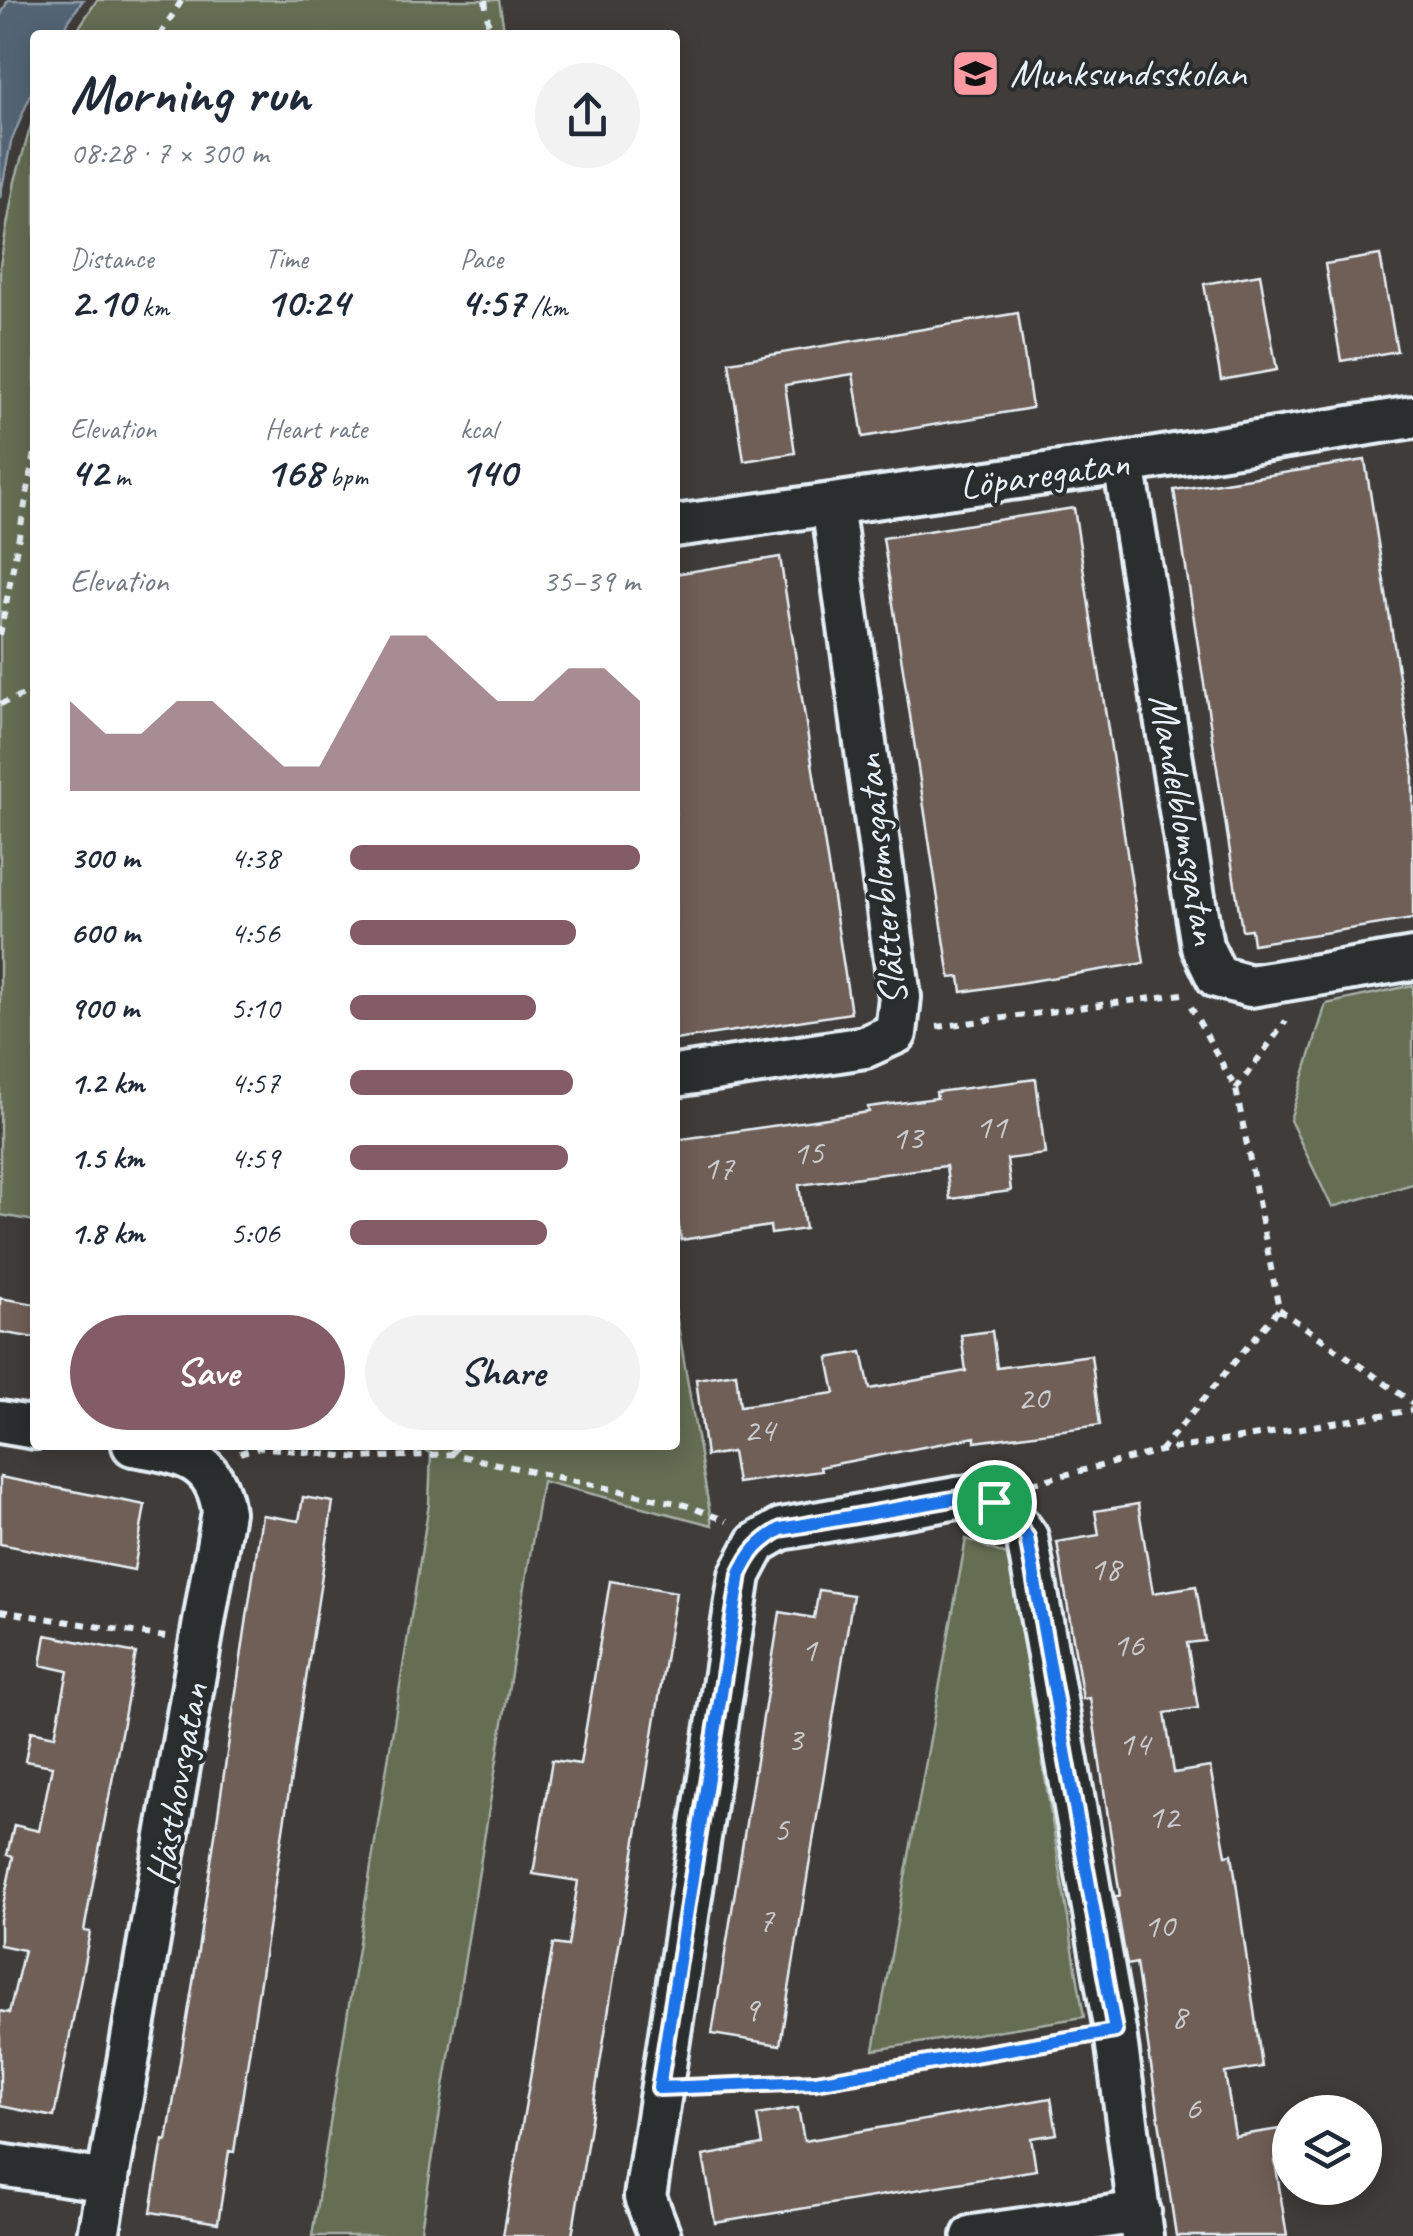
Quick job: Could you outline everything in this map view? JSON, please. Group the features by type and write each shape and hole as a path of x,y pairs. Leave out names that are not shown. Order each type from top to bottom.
{"street":[{"name":"Löparegatan","path":"680,525 1124,464 1413,417"},
{"name":"Mandelblomsgatan","path":"1124,464 1202,946 1200,985 1250,986 1413,959"},
{"name":"Slåtterblomsgatan","path":"680,1075 865,1047 896,1033 900,998 832,504"},
{"path":"0,1422 30,1427"},
{"path":"161,1450 200,1466"},
{"name":"Hästhovsgatan","path":"98,2236 224,1512 220,1485 200,1466"},
{"path":"660,2236 645,2197 740,1574 757,1543 781,1529 970,1496 994,1502 1014,1516 1027,1537 1115,2031 1141,2224 973,2236"},
{"path":"0,2164 108,2181"}],"path":[{"path":"163,30 182,0"},
{"path":"485,0 489,30"},
{"path":"0,635 30,479"},
{"path":"0,704 30,693"},
{"path":"1236,1089 1319,976"},
{"path":"896,1033 1200,985 1236,1089 1280,1309 1413,1406"},
{"path":"1160,1452 1280,1309"},
{"path":"994,1502 1040,1479 1160,1452 1413,1406"},
{"path":"200,1466 251,1450"},
{"path":"287,1450 359,1458 452,1454 685,1505 723,1519 757,1543"},
{"path":"452,1454 455,1450"},
{"path":"0,1611 201,1643"},
{"path":"659,2088 816,2082 1115,2031"}],"green space":[{"path":"97,0 499,0 504,30 77,30"},
{"path":"30,128 30,1220 0,1215 0,265 15,181"},
{"path":"1413,985 1413,1184 1332,1207 1290,1120 1326,1004"},
{"path":"680,1337 712,1525 542,1481 420,2236 312,2236 429,1504 431,1454 425,1450 680,1450"},
{"path":"966,1539 1009,1556 1084,2017 874,2050"}],"water":[{"path":"8,0 83,0 62,30 30,30 30,96 11,142 0,198 0,17"}],"building":[{"path":"1380,255 1397,351 1341,361 1325,264"},
{"path":"1260,274 1277,370 1221,380 1204,284"},
{"path":"1018,313 1032,408 863,437 853,374 785,385 795,453 744,461 729,362"},
{"path":"1365,460 1413,766 1413,919 1253,944 1251,929 1242,930 1174,490"},
{"path":"1074,508 1144,963 962,992 960,977 950,978 883,538"},
{"path":"780,557 851,1013 680,1039 680,573"},
{"path":"1036,1079 1045,1154 1007,1159 1011,1191 950,1199 946,1166 799,1185 805,1229 771,1234 770,1226 681,1240 680,1139 869,1112 868,1107 937,1098 936,1092"},
{"path":"0,1298 30,1303 30,1337 0,1332"},
{"path":"992,1331 997,1368 1091,1355 1100,1425 975,1442 975,1437 820,1467 821,1471 737,1483 732,1452 706,1456 696,1379 736,1373 740,1406 835,1393 828,1358 862,1352 870,1389 966,1371 961,1335"},
{"path":"0,1477 145,1505 134,1570 0,1544"},
{"path":"303,1497 333,1502 234,2152 229,2151 218,2223 151,2212 163,2140 167,2141 196,1964 262,1515 299,1521"},
{"path":"1138,1504 1153,1593 1196,1586 1205,1641 1187,1643 1198,1708 1165,1713 1174,1773 1210,1767 1226,1855 1232,1854 1262,2067 1225,2073 1235,2136 1272,2130 1272,2205 1282,2205 1287,2236 1176,2236 1136,1963 1127,1965 1090,1698 1083,1699 1057,1542 1099,1535 1095,1511"},
{"path":"610,1581 676,1592 572,2236 503,2236 553,1944 568,1946 578,1881 533,1874 552,1760 580,1764"},
{"path":"819,1590 853,1595 780,2045 712,2034 780,1612 814,1618"},
{"path":"46,1635 136,1653 84,1931 90,1932 54,2117 0,2106 0,2011 9,2013 24,1950 0,1945 0,1920 13,1857 7,1855 14,1825 39,1831 52,1766 25,1761 31,1731 55,1736 68,1671 41,1665"},
{"path":"1051,2098 1057,2134 1031,2138 1036,2170 715,2223 703,2156 762,2145 757,2115 798,2108 804,2141"}],"place":[{"name":"Munksundsskolan","path":"975,73"}],"route":[{"path":"970,1496 994,1502 1014,1516 1027,1537 1115,2031 816,2082 659,2088 740,1574 747,1558 757,1543 781,1529 970,1496"}]}
